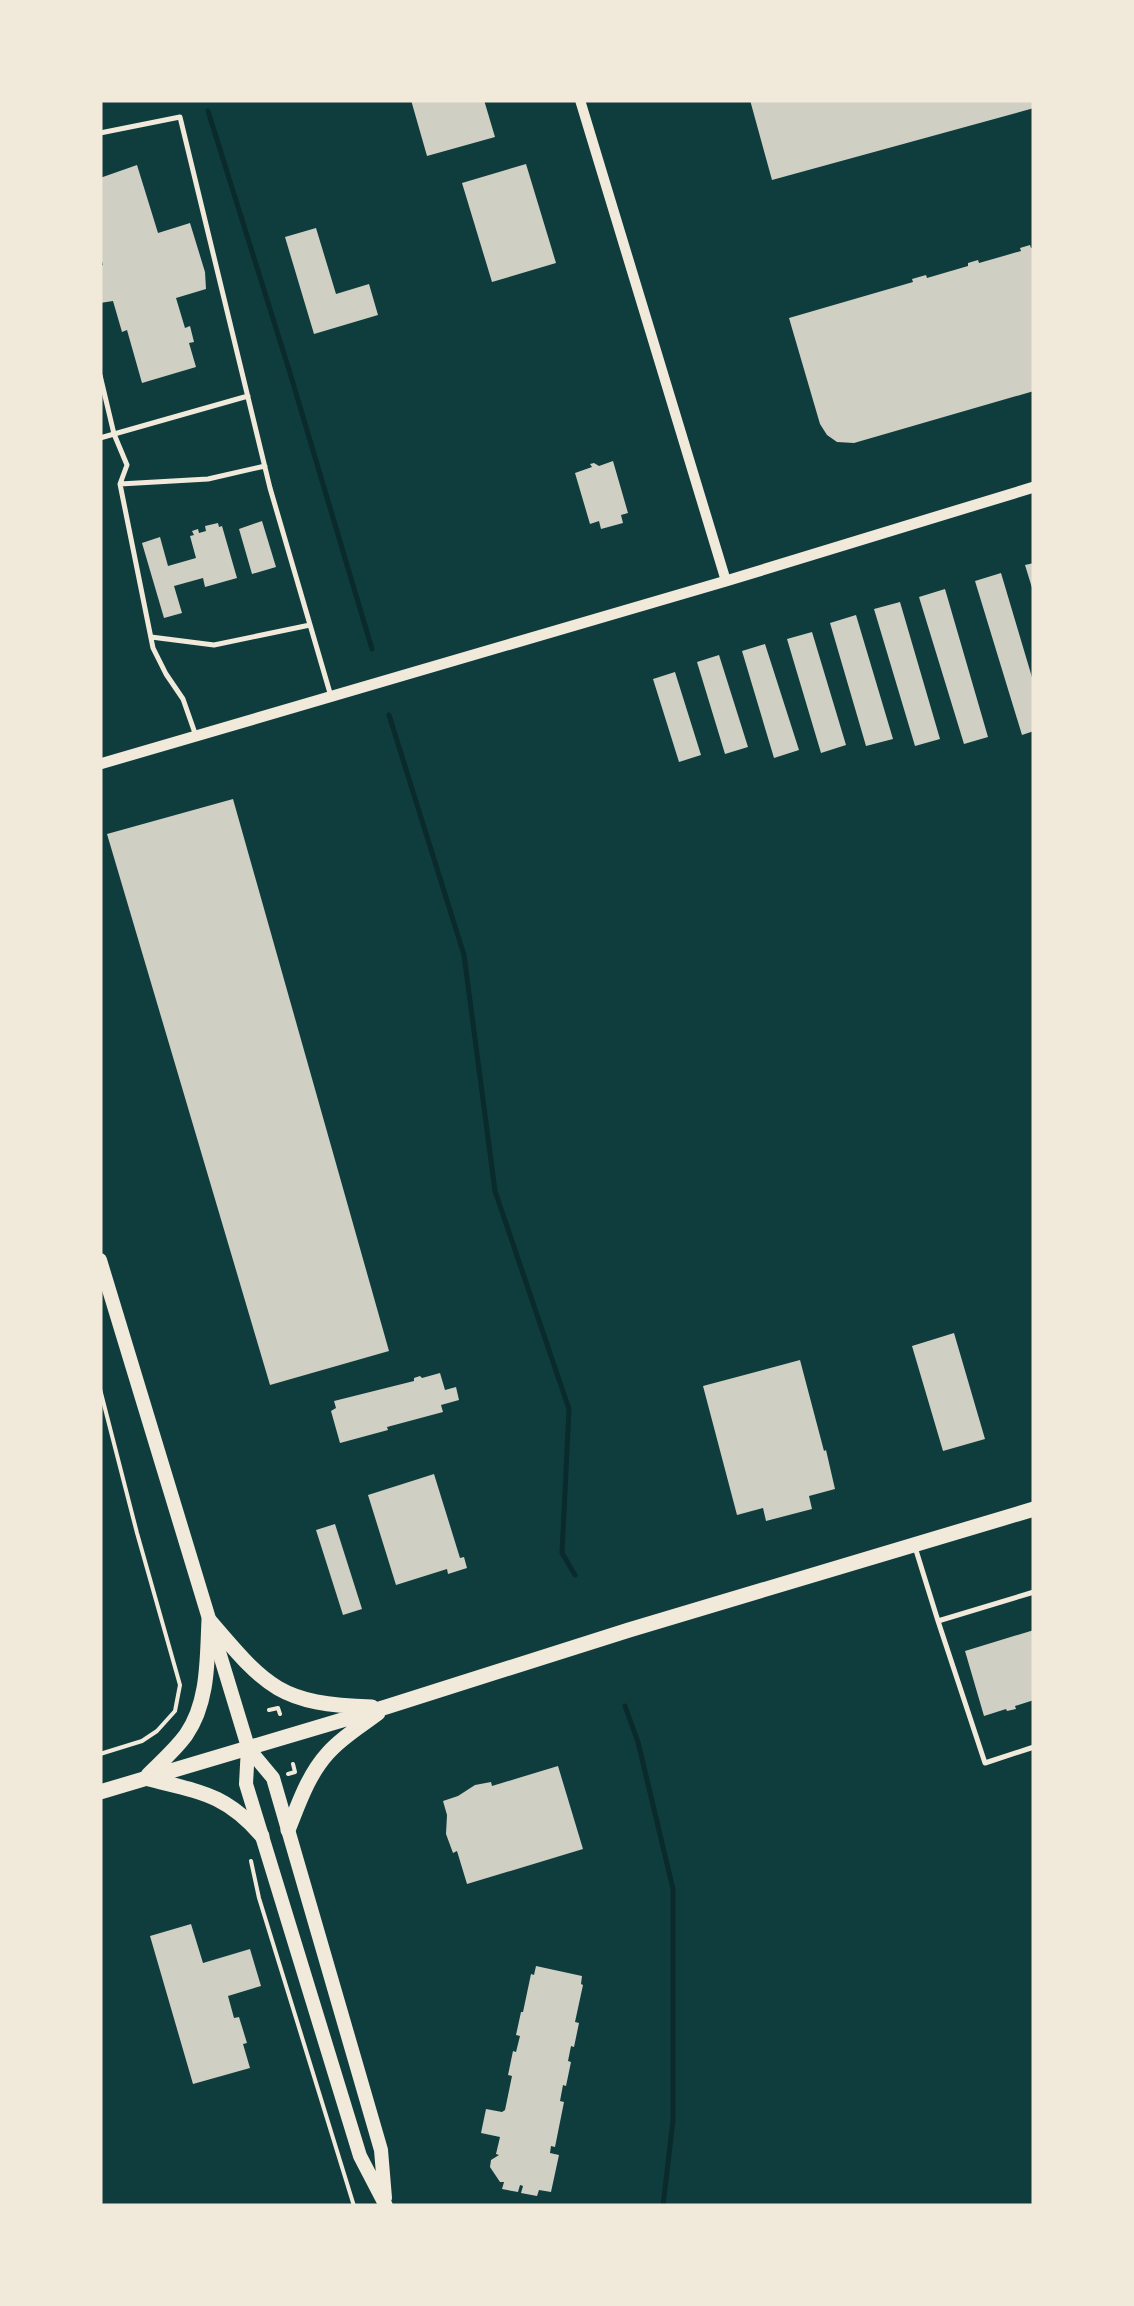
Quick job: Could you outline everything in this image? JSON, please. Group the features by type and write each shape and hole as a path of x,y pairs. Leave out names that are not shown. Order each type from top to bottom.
{"main road":[{"path":"100,1260 248,1748 246,1784 360,2156 386,2206"},
{"path":"100,1792 1034,1509"},
{"path":"210,1620 249,1666 284,1693 322,1704 386,1707"},
{"path":"145,1778 184,1738 195,1719 205,1681 210,1620"},
{"path":"288,1830 305,1788 321,1762 386,1707"},
{"path":"248,1748 273,1778 381,2150 386,2206"},
{"path":"145,1778 221,1800 245,1816 262,1836"}],"street":[{"path":"580,100 726,581"},
{"path":"100,764 1034,487"}],"lane":[{"path":"100,132 180,117 265,466 331,697"},
{"path":"100,375 114,434 127,465 120,484 153,648 183,699 196,736"},
{"path":"100,438 248,396"},
{"path":"120,484 208,479 265,466"},
{"path":"151,637 214,646 310,625"},
{"path":"914,1544 985,1763 1034,1747"},
{"path":"938,1620 1034,1592"}],"path":[{"path":"100,1389 180,1685 175,1711 157,1731 142,1741 100,1754"},
{"path":"268,1710 278,1708 280,1714"},
{"path":"288,1774 294,1772 292,1764"},
{"path":"250,1857 259,1898 354,2206"}],"building":[{"path":"411,100 484,100 495,137 427,156"},
{"path":"750,100 1034,100 1034,108 772,180"},
{"path":"526,164 556,263 492,282 462,183"},
{"path":"137,165 158,233 190,223 205,272 206,289 176,298 185,328 190,326 194,342 189,343 196,367 142,383 127,330 122,332 113,301 100,303 100,178"},
{"path":"316,228 336,294 369,284 378,315 314,334 285,237"},
{"path":"1034,247 1034,391 854,443 837,442 827,435 820,424 789,318 913,282 912,279 1021,251 1020,248"},
{"path":"613,461 628,513 621,515 623,523 601,529 599,521 590,524 575,473 592,467 590,464 599,466"},
{"path":"262,521 276,567 252,574 239,529"},
{"path":"218,523 237,578 205,587 203,578 174,586 182,613 164,618 142,543 160,537 168,566 196,558 192,531 206,531 205,526"},
{"path":"1034,563 1034,591 1033,591 1025,565"},
{"path":"1001,573 1034,684 1034,731 1022,735 975,581"},
{"path":"945,589 988,737 964,744 919,597"},
{"path":"900,602 940,739 915,746 874,609"},
{"path":"856,615 893,739 866,746 830,623"},
{"path":"812,632 846,745 821,753 787,639"},
{"path":"765,644 799,750 774,758 742,651"},
{"path":"719,655 748,747 725,754 697,662"},
{"path":"675,672 701,755 679,762 653,679"},
{"path":"233,799 389,1351 270,1385 107,834"},
{"path":"954,1333 985,1439 943,1451 912,1346"},
{"path":"800,1360 835,1489 809,1496 812,1509 766,1521 763,1508 737,1515 703,1386"},
{"path":"440,1373 445,1390 456,1387 459,1400 441,1405 443,1412 340,1443 331,1411 336,1408 334,1401"},
{"path":"434,1474 460,1558 464,1557 467,1568 448,1574 447,1569 396,1585 368,1495"},
{"path":"335,1524 362,1609 343,1615 316,1530"},
{"path":"1034,1630 1034,1700 1015,1706 1016,1709 984,1716 965,1651"},
{"path":"558,1766 583,1849 467,1884 457,1851 453,1853 446,1834 443,1801 475,1785 491,1782 492,1786"},
{"path":"191,1924 203,1963 250,1949 261,1986 228,1996 247,2043 243,2044 250,2068 193,2084 150,1936"},
{"path":"536,1966 582,1976 583,1985 575,2022 579,2023 560,2101 564,2102 555,2147 551,2146 550,2153 559,2155 551,2192 539,2190 537,2196 521,2193 520,2185 518,2192 502,2189 504,2182 490,2167 491,2160 499,2155 496,2154 500,2137 481,2133 486,2109 505,2110 512,2076 508,2075 520,2036 516,2035"}],"waterway":[{"path":"208,111 372,649"},
{"path":"389,715 464,955 495,1191 569,1409 562,1553 575,1575"},
{"path":"625,1706 638,1742 673,1889 673,2120 663,2206"}]}
